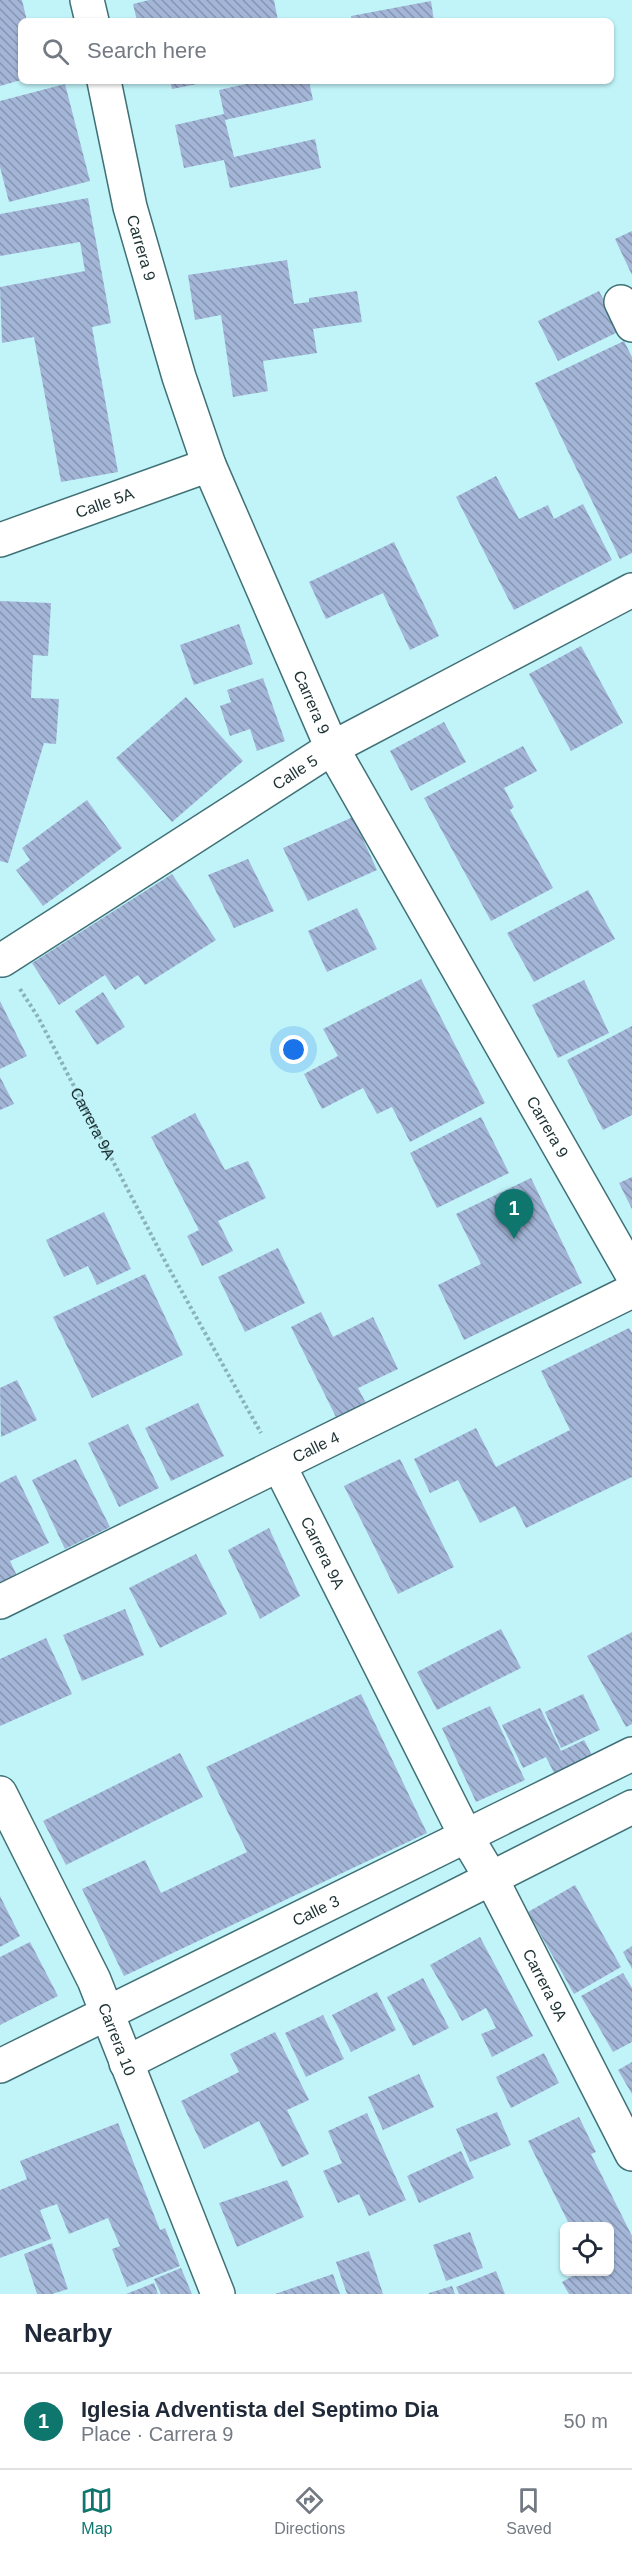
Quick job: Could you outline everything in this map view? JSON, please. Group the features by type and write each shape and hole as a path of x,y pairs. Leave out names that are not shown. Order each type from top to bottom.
{"street":[{"path":"87,0 91,18"},
{"name":"Carrera 9","path":"105,84 130,207 179,377 209,465 332,748 632,1274"},
{"name":"Calle 5A","path":"0,540 209,465"},
{"name":"Calle 5","path":"2,960 332,748 632,590"},
{"name":"Calle 4","path":"0,1602 632,1291"},
{"name":"Carrera 9A","path":"279,1465 466,1836 491,1878 632,2154"},
{"name":"Calle 3","path":"0,2066 632,1754"},
{"name":"Carrera 10","path":"0,1793 94,1980 218,2294"},
{"path":"126,2063 632,1806"}],"path":[{"name":"Carrera 9A","path":"2,960 38,1017 167,1265 279,1465"}],"building":[{"path":"0,0 22,0 26,18 18,18 18,81 0,86"},
{"path":"149,0 274,0 277,18 136,18 133,4"},
{"path":"431,1 434,18 351,18 351,16"},
{"path":"65,84 90,181 9,202 0,167 0,101"},
{"path":"171,84 197,84 172,89"},
{"path":"246,84 310,84 313,100 225,120 234,157 315,139 321,168 230,188 224,160 184,168 175,125 224,114 219,90"},
{"path":"88,198 111,323 92,327 118,472 61,482 34,337 2,343 0,287 85,271 80,242 0,256 0,214"},
{"path":"632,231 632,275 615,239"},
{"path":"287,260 294,304 309,302 309,298 357,291 362,322 313,329 317,353 263,361 268,391 233,397 221,315 195,320 188,275"},
{"path":"599,291 620,331 558,361 538,321"},
{"path":"624,341 632,357 632,553 620,559 535,383"},
{"path":"496,476 519,519 548,505 554,519 583,504 612,560 514,610 456,497"},
{"path":"394,542 439,636 410,650 383,593 326,619 309,582"},
{"path":"0,601 51,603 48,656 33,655 31,698 59,699 56,744 44,743 8,863 0,861"},
{"path":"239,624 253,664 194,685 180,645"},
{"path":"581,646 623,723 571,751 529,674"},
{"path":"263,678 285,741 257,751 250,729 230,736 220,706 231,702 227,690"},
{"path":"186,697 243,761 172,822 116,758"},
{"path":"444,722 466,762 411,791 390,751"},
{"path":"523,746 537,771 504,788 514,807 510,810 553,888 491,921 424,798"},
{"path":"87,800 122,848 43,906 16,870 30,860 22,848"},
{"path":"353,817 377,870 308,901 283,848"},
{"path":"248,859 274,911 234,928 208,875"},
{"path":"172,874 216,940 145,985 138,975 115,990 105,975 59,1005 32,963"},
{"path":"588,890 615,939 534,982 507,933"},
{"path":"357,908 377,949 327,972 308,931"},
{"path":"421,979 485,1103 410,1142 392,1107 377,1114 363,1088 322,1109 304,1074 338,1056 323,1029"},
{"path":"584,980 609,1033 558,1058 532,1005"},
{"path":"103,992 125,1027 97,1045 75,1011"},
{"path":"0,1001 27,1056 0,1069"},
{"path":"632,1026 632,1115 603,1130 567,1060"},
{"path":"0,1077 14,1104 0,1110"},
{"path":"195,1113 225,1170 248,1161 266,1198 218,1221 233,1251 202,1266 187,1236 199,1230 151,1137"},
{"path":"481,1117 509,1173 437,1208 410,1153"},
{"path":"632,1177 632,1209 619,1183"},
{"path":"531,1178 582,1283 464,1340 438,1285 481,1264 456,1214"},
{"path":"104,1212 131,1269 97,1285 88,1266 64,1277 46,1240"},
{"path":"278,1248 305,1303 245,1332 218,1277"},
{"path":"145,1274 183,1355 92,1398 53,1317"},
{"path":"321,1312 333,1337 373,1317 398,1369 358,1388 366,1403 336,1417 291,1327"},
{"path":"629,1328 632,1333 632,1477 526,1528 515,1506 480,1523 458,1480 430,1493 414,1459 476,1428 496,1467 570,1430 541,1371"},
{"path":"17,1380 37,1420 1,1437 0,1388"},
{"path":"198,1403 224,1456 171,1481 145,1428"},
{"path":"128,1424 159,1488 119,1507 88,1443"},
{"path":"76,1459 110,1527 65,1549 32,1480"},
{"path":"400,1459 454,1567 398,1594 344,1486"},
{"path":"16,1475 49,1543 10,1561 18,1578 0,1587 0,1483"},
{"path":"269,1528 300,1596 260,1619 228,1550"},
{"path":"196,1554 227,1614 160,1648 129,1588"},
{"path":"125,1609 144,1655 82,1681 63,1635"},
{"path":"501,1629 521,1668 437,1710 417,1672"},
{"path":"632,1632 632,1724 626,1727 587,1656"},
{"path":"46,1638 72,1694 0,1726 0,1659"},
{"path":"361,1694 427,1833 124,1976 82,1889 145,1860 161,1893 247,1852 206,1767"},
{"path":"583,1694 600,1730 561,1748 545,1712"},
{"path":"490,1706 525,1780 476,1802 442,1728"},
{"path":"540,1708 561,1751 584,1740 592,1755 554,1773 546,1757 523,1768 502,1725"},
{"path":"180,1753 203,1797 66,1865 43,1821"},
{"path":"575,1885 621,1967 574,1994 528,1912"},
{"path":"0,1896 20,1936 0,1947"},
{"path":"480,1937 533,2036 492,2057 481,2034 496,2028 486,2008 462,2021 430,1965"},
{"path":"30,1942 58,1996 0,2025 0,1957"},
{"path":"632,1946 632,1969 623,1952"},
{"path":"623,1973 632,1988 632,2042 613,2052 581,1996"},
{"path":"423,1978 449,2028 413,2046 387,1997"},
{"path":"377,1992 396,2030 351,2052 332,2015"},
{"path":"323,2015 344,2059 306,2077 285,2033"},
{"path":"275,2032 309,2100 287,2110 309,2154 282,2167 259,2121 204,2149 181,2101 239,2072 230,2054"},
{"path":"544,2053 559,2083 511,2108 496,2077"},
{"path":"632,2062 632,2094 618,2070"},
{"path":"419,2074 434,2107 383,2130 368,2097"},
{"path":"497,2112 511,2145 470,2162 456,2129"},
{"path":"367,2113 406,2200 369,2216 359,2194 338,2203 323,2171 342,2163 328,2131"},
{"path":"579,2117 596,2152 591,2154 632,2236 632,2294 569,2294 562,2282 573,2276 614,2276 614,2222 568,2222 528,2141"},
{"path":"118,2123 160,2230 165,2228 180,2266 127,2287 112,2249 120,2246 108,2218 69,2234 57,2204 40,2210 51,2239 0,2258 0,2190 27,2179 20,2161"},
{"path":"461,2151 474,2178 419,2203 407,2176"},
{"path":"287,2180 304,2217 237,2247 219,2203"},
{"path":"470,2232 483,2268 446,2281 433,2245"},
{"path":"52,2243 68,2289 52,2294 37,2294 24,2254"},
{"path":"369,2251 383,2294 347,2294 336,2262"},
{"path":"181,2268 192,2294 161,2294 154,2279"},
{"path":"496,2271 505,2294 459,2294 456,2287"},
{"path":"333,2274 340,2294 275,2294"},
{"path":"154,2283 158,2294 126,2294"},
{"path":"452,2286 455,2294 429,2294 429,2293"}],"place":[{"name":"Iglesia Adventista del Septimo Dia","path":"514,1239"}]}
